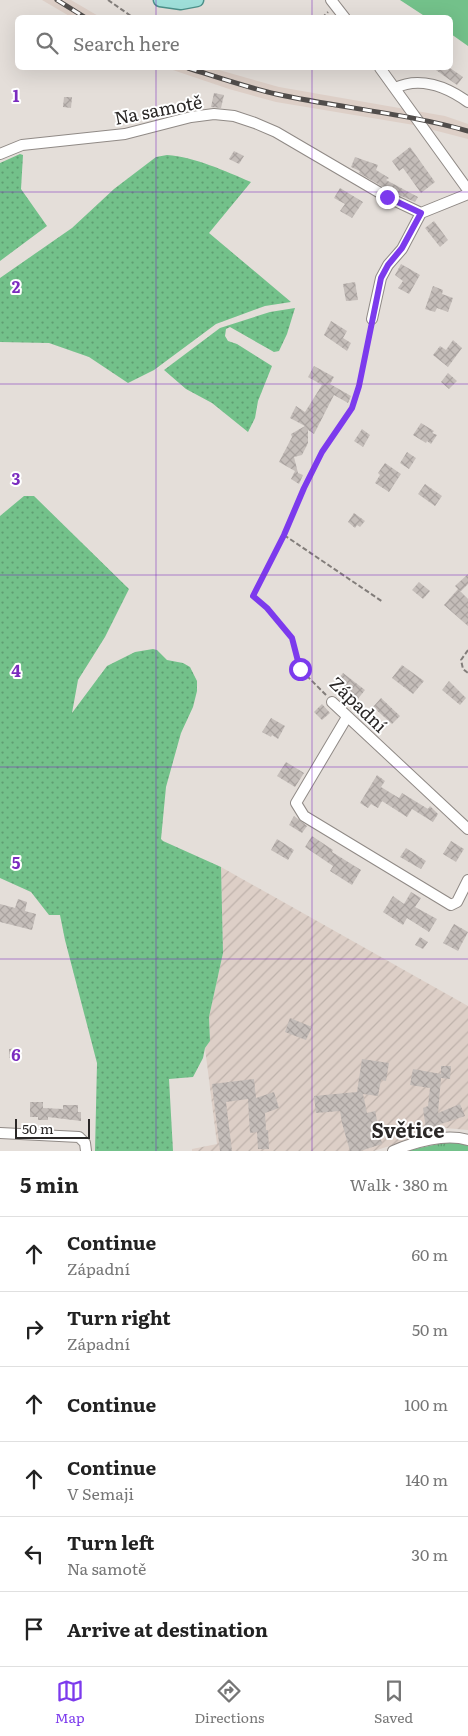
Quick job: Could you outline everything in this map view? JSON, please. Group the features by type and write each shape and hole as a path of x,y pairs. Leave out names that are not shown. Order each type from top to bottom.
{"main road":[{"path":"160,0 181,3 197,0"}],"street":[{"path":"331,0 343,15"},
{"path":"382,70 465,180 468,190"},
{"path":"395,88 410,83 430,84 452,92 468,102"},
{"name":"Na samotě","path":"0,154 22,145 125,134 191,117 214,114 255,122 276,132 387,197 421,213"},
{"path":"372,320 381,278 388,265 402,248 421,213 468,194"},
{"name":"Západní","path":"332,702 468,829"},
{"path":"347,717 296,803 304,816 451,905 457,902 468,880"},
{"path":"0,1133 79,1137 86,1147"},
{"path":"393,1151 439,1138 453,1137 468,1140"}],"path":[{"path":"108,0 130,15"},
{"path":"372,320 359,386 352,408 322,452 284,535 383,602"},
{"name":"Západní","path":"284,535 253,596 267,608 292,638 300,669 332,702"},
{"path":"468,650 461,660 463,669 468,673"}],"shaded area":[{"path":"42,0 71,0 97,15 68,15"},
{"path":"173,70 219,70 279,87 445,116 468,124 468,139 414,125 276,102 229,89"},
{"path":"221,867 468,1006 468,1130 445,1128 374,1151 192,1151 192,1149 217,1144 205,1048 210,1041 209,1017 223,953"}],"green space":[{"path":"400,0 468,0 468,46 453,35 453,15 423,15"},
{"path":"20,154 23,155 21,189 47,226 0,261 0,163"},
{"path":"167,155 199,162 251,182 209,233 291,302 265,306 216,324 154,370 128,383 89,357 49,343 0,342 0,278 72,228 114,189 156,157"},
{"path":"295,308 287,334 279,351 274,352 230,327 226,329 225,336 228,341 237,344 272,366 258,401 255,418 248,432 212,403 186,389 164,370 220,328 270,312"},
{"path":"24,496 34,496 129,589 105,637 78,680 72,713 107,666 135,652 157,650 167,660 183,663 190,667 197,681 197,691 193,707 181,733 166,787 161,839 221,867 223,953 209,1017 210,1041 205,1048 203,1058 193,1077 169,1079 173,1151 95,1151 97,1063 60,915 49,915 31,892 0,878 0,516"},
{"path":"443,1143 468,1144 468,1151 405,1151"}],"building":[{"path":"436,70 453,70 463,77 457,85"},
{"path":"214,93 224,95 221,108 211,107"},
{"path":"64,97 72,97 71,108 63,107"},
{"path":"410,147 435,182 421,193 403,168 399,171 392,161"},
{"path":"234,151 244,156 239,164 229,159"},
{"path":"355,157 378,165 376,170 389,178 386,180 418,197 415,202 390,191 351,167"},
{"path":"340,188 363,202 352,218 340,211 345,204 334,198"},
{"path":"434,221 448,240 440,247 425,228"},
{"path":"401,264 420,275 409,294 398,288 403,281 395,275"},
{"path":"355,282 358,300 346,301 343,284"},
{"path":"433,286 443,290 442,294 453,298 448,312 437,308 435,312 425,309"},
{"path":"331,321 347,331 343,338 351,343 347,351 324,335"},
{"path":"453,340 462,348 448,367 433,355 440,346 446,350"},
{"path":"314,366 334,377 330,384 351,396 348,403 334,395 314,434 308,430 308,443 302,455 294,457 298,473 303,475 299,484 291,479 295,471 279,462 292,437 291,434 305,426 290,418 296,406 305,412 322,385 308,377"},
{"path":"448,373 457,381 449,389 441,382"},
{"path":"421,423 437,435 431,444 413,435"},
{"path":"362,429 370,435 363,447 354,441"},
{"path":"407,452 416,458 409,469 400,463"},
{"path":"385,463 401,474 389,492 375,483 380,475 378,473"},
{"path":"425,484 442,496 435,506 418,494"},
{"path":"354,513 365,521 360,527 357,525 355,528 348,522"},
{"path":"468,574 468,584 461,591 459,590 468,599 468,626 444,605 458,589 455,586"},
{"path":"419,582 430,591 423,599 412,590"},
{"path":"402,665 424,681 413,694 392,678"},
{"path":"343,673 365,690 357,700 335,683"},
{"path":"449,681 466,698 460,705 442,690"},
{"path":"381,698 400,716 392,724 373,707"},
{"path":"322,704 330,713 322,720 314,712"},
{"path":"271,718 285,726 278,739 262,732"},
{"path":"286,762 304,773 295,787 277,776"},
{"path":"377,775 385,781 381,787 399,798 402,793 428,809 430,806 438,814 433,822 412,809 407,817 382,801 378,808 371,804 368,808 360,803"},
{"path":"294,816 307,826 302,833 289,825"},
{"path":"312,836 333,850 332,852 361,870 352,885 330,871 333,866 305,847"},
{"path":"277,839 294,850 288,860 271,850"},
{"path":"451,841 464,849 456,862 443,854"},
{"path":"406,848 426,861 421,869 400,857"},
{"path":"411,892 421,898 415,907 437,919 429,932 407,918 403,925 383,912 393,896 404,904"},
{"path":"18,899 27,902 25,911 36,914 32,930 0,922 0,904 15,908"},
{"path":"454,924 468,932 458,951 443,943"},
{"path":"420,937 428,942 423,949 415,945"},
{"path":"290,1018 312,1027 306,1040 285,1032"},
{"path":"18,1048 19,1058 9,1058 9,1049"},
{"path":"362,1059 389,1063 386,1081 381,1080 378,1096 363,1094 367,1113 375,1111 382,1144 360,1151 350,1151 340,1111 316,1113 314,1096 357,1092"},
{"path":"441,1066 451,1066 450,1079 441,1078 438,1113 460,1104 465,1116 426,1129 423,1108 428,1106 430,1088 410,1085 413,1069 441,1074"},
{"path":"254,1079 256,1098 274,1092 279,1108 265,1113 269,1149 258,1149 257,1132 250,1133 248,1099 226,1102 232,1151 220,1151 212,1084"},
{"path":"30,1102 43,1102 43,1108 63,1109 63,1105 78,1105 78,1112 81,1112 81,1121 48,1117 48,1120 38,1120 38,1117 30,1117"}],"railway":[{"path":"57,0 81,15"},
{"path":"194,70 276,94 396,115 468,131"}],"district":[{"name":"Světice","path":"408,1129"}],"route":[{"path":"300,669 292,638 267,608 253,596 284,535 322,452 352,408 359,386 381,278 388,265 402,248 421,213 387,197"}]}
